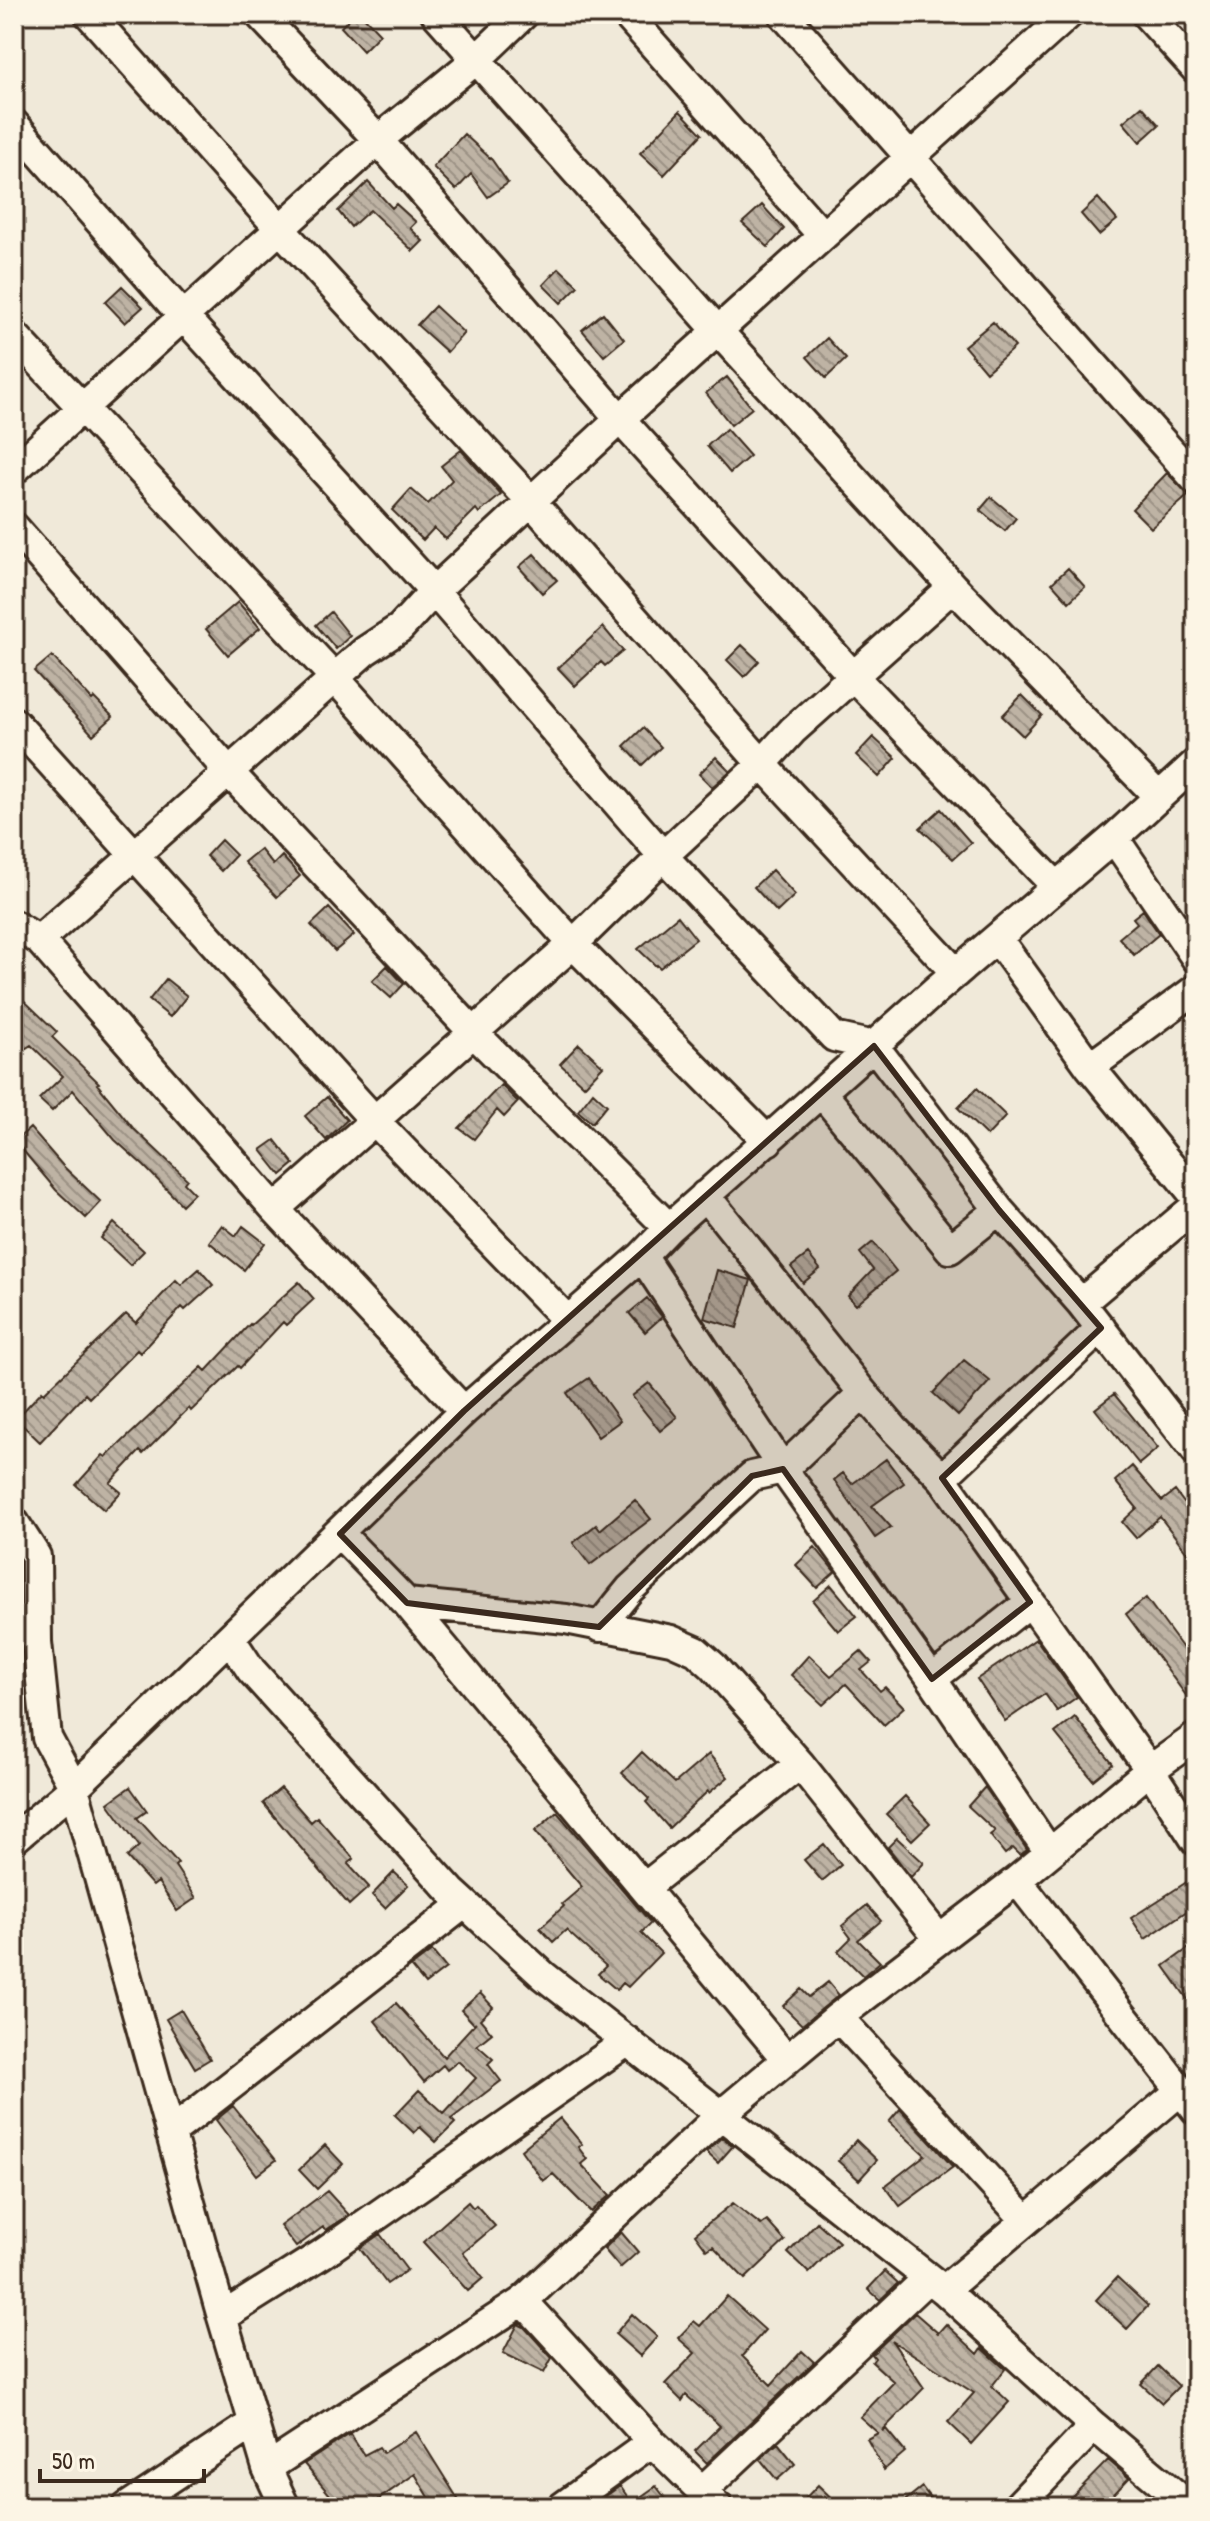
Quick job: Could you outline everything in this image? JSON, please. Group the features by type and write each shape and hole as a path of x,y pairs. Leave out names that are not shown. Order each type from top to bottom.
{"street":[{"path":"89,14 280,229 531,501 762,764 956,973"},
{"path":"259,14 378,140 620,419 854,677 1057,887"},
{"path":"436,14 718,331 953,587 1158,796"},
{"path":"14,470 378,140 477,59 524,14"},
{"path":"626,14 823,236"},
{"path":"783,14 1196,480"},
{"path":"39,940 365,651 400,628 434,591 620,419 1069,14"},
{"path":"1146,14 1196,69"},
{"path":"14,124 183,316 434,591 663,856 834,1037 874,1046 999,1210 1081,1303 1195,1448"},
{"path":"14,335 335,678 573,944 768,1141"},
{"path":"14,527 229,772 474,1033 669,1228"},
{"path":"275,1209 573,944 762,764 793,730 953,587"},
{"path":"14,722 375,1121 568,1321"},
{"path":"14,1839 74,1788 464,1411 1196,763"},
{"path":"1114,838 1196,958"},
{"path":"14,925 39,940 275,1209 464,1411"},
{"path":"997,938 1090,1067 1196,1197"},
{"path":"1090,1067 1196,989"},
{"path":"822,1093 950,1249 999,1210"},
{"path":"705,1195 863,1393 942,1478 1150,1770 1196,1841"},
{"path":"1081,1303 1196,1206"},
{"path":"642,1256 783,1469 932,1679 1049,1852"},
{"path":"942,1478 1101,1328"},
{"path":"599,1627 630,1589 752,1476 783,1469 863,1393"},
{"path":"14,1522 36,1556 37,1642 47,1738 74,1788 222,2317 267,2468 285,2507"},
{"path":"340,1534 407,1603 787,2060"},
{"path":"932,1679 1030,1602"},
{"path":"407,1603 566,1619 671,1640 696,1651 800,1764 939,1939"},
{"path":"230,1638 251,1670 464,1904 544,1976 936,2284 1094,2426 1190,2507"},
{"path":"267,2468 523,2301 722,2114 838,2017 1196,1737"},
{"path":"645,1887 800,1764"},
{"path":"523,2301 652,2442 710,2499 936,2284 1188,2101 1017,1880"},
{"path":"170,2133 464,1904"},
{"path":"838,2017 1025,2219"},
{"path":"222,2317 322,2254 628,2041"},
{"path":"127,2507 254,2423"},
{"path":"1017,2507 1094,2426"},
{"path":"562,2507 652,2442"}],"highlighted area":[{"path":"874,1046 999,1210 1101,1328 942,1478 1030,1602 932,1679 783,1469 752,1476 599,1627 407,1603 340,1534 464,1411"}],"building":[{"path":"354,14 361,14 380,34 363,51 341,27"},
{"path":"1142,106 1159,125 1140,142 1123,122"},
{"path":"680,111 702,134 664,175 640,153"},
{"path":"464,134 492,160 508,183 488,197 471,174 456,190 433,167"},
{"path":"368,182 392,208 396,204 416,222 410,228 423,241 413,251 370,210 351,227 338,211"},
{"path":"1098,198 1117,220 1099,235 1081,214"},
{"path":"762,205 784,229 768,247 742,223"},
{"path":"559,268 578,286 561,303 543,285"},
{"path":"122,286 143,307 125,323 105,302"},
{"path":"435,306 464,333 447,352 417,325"},
{"path":"603,313 624,339 604,356 582,330"},
{"path":"993,322 1015,347 986,372 964,346"},
{"path":"827,338 846,359 826,378 807,357"},
{"path":"727,377 752,408 731,425 706,393"},
{"path":"726,429 750,456 730,473 707,446"},
{"path":"461,450 501,495 479,513 476,509 446,539 434,528 423,540 392,510 411,489 428,504 452,480 441,466"},
{"path":"1167,473 1189,495 1151,528 1132,509"},
{"path":"991,497 1016,518 1005,531 980,510"},
{"path":"534,554 557,580 542,593 519,567"},
{"path":"1068,568 1085,587 1069,602 1052,583"},
{"path":"238,602 260,628 228,655 206,629"},
{"path":"331,612 350,636 336,649 316,625"},
{"path":"603,627 623,651 605,666 601,662 575,686 558,668"},
{"path":"742,645 759,661 744,677 727,660"},
{"path":"52,656 92,700 94,698 113,717 93,735 34,671"},
{"path":"1022,695 1042,715 1023,736 1002,716"},
{"path":"643,728 661,747 642,765 624,746"},
{"path":"873,737 896,758 879,777 856,755"},
{"path":"716,757 730,771 712,787 699,774"},
{"path":"941,809 971,843 953,859 920,828"},
{"path":"221,840 236,855 221,871 206,856"},
{"path":"260,849 273,865 282,856 300,876 277,897 244,862"},
{"path":"772,870 795,895 777,912 754,887"},
{"path":"329,908 354,935 335,951 311,925"},
{"path":"1143,910 1159,934 1134,955 1119,938 1137,923 1133,918"},
{"path":"678,916 696,939 660,968 638,949"},
{"path":"387,966 404,984 391,998 372,981"},
{"path":"166,979 187,996 170,1017 149,1000"},
{"path":"14,991 57,1032 52,1037 99,1083 133,1128 187,1179 184,1183 194,1193 182,1205 115,1140 73,1090 52,1111 39,1099 63,1076 31,1045 14,1056"},
{"path":"579,1044 603,1066 584,1086 560,1064"},
{"path":"501,1085 518,1102 504,1117 497,1110 474,1139 459,1128"},
{"path":"977,1088 1006,1116 987,1136 958,1108"},
{"path":"593,1092 607,1105 592,1123 578,1111"},
{"path":"327,1097 347,1120 326,1140 305,1116"},
{"path":"30,1128 63,1166 101,1202 86,1218 56,1190 15,1141"},
{"path":"275,1140 294,1164 281,1175 261,1150"},
{"path":"114,1223 144,1251 130,1265 101,1238"},
{"path":"222,1225 236,1236 243,1226 265,1243 244,1270 209,1242"},
{"path":"873,1242 896,1271 856,1305 848,1296 873,1270 860,1253"},
{"path":"808,1254 820,1269 803,1283 791,1267"},
{"path":"199,1269 213,1285 185,1310 182,1307 140,1353 137,1350 89,1398 85,1394 40,1442 16,1419 126,1314 136,1323 176,1280 181,1285"},
{"path":"717,1270 751,1280 737,1328 704,1318"},
{"path":"299,1282 314,1299 286,1325 283,1322 240,1368 238,1366 191,1411 189,1408 143,1454 140,1451 110,1483 121,1492 104,1510 76,1485 103,1455 106,1457 202,1367 206,1371 250,1324"},
{"path":"647,1298 662,1317 645,1332 629,1313"},
{"path":"964,1360 990,1381 958,1416 933,1393"},
{"path":"589,1378 620,1421 598,1437 567,1393"},
{"path":"649,1383 677,1417 660,1431 632,1396"},
{"path":"1114,1394 1158,1448 1139,1464 1095,1409"},
{"path":"886,1459 904,1483 872,1506 891,1527 875,1538 834,1480 843,1473 852,1484"},
{"path":"1132,1466 1162,1501 1175,1491 1196,1519 1196,1564 1160,1517 1136,1538 1122,1522 1137,1508 1115,1481"},
{"path":"635,1500 651,1519 590,1565 573,1543 596,1525 600,1530"},
{"path":"815,1547 835,1572 817,1588 796,1565"},
{"path":"831,1585 857,1616 838,1631 813,1601"},
{"path":"1146,1598 1196,1666 1196,1709 1126,1614"},
{"path":"1036,1639 1077,1697 1057,1711 1045,1694 1005,1721 977,1679"},
{"path":"861,1651 871,1662 861,1670 880,1691 885,1687 904,1707 884,1725 846,1684 823,1705 791,1675 809,1655 831,1676"},
{"path":"1075,1717 1113,1764 1093,1780 1055,1733"},
{"path":"642,1752 675,1783 709,1754 728,1777 708,1791 669,1828 646,1802 649,1799 622,1773"},
{"path":"130,1787 147,1811 137,1818 178,1863 175,1866 196,1898 177,1911 158,1882 153,1886 127,1857 139,1846 108,1803"},
{"path":"985,1787 1027,1850 1020,1855 1013,1848 1005,1854 990,1835 995,1831 968,1806"},
{"path":"281,1788 311,1822 317,1817 354,1859 348,1864 369,1887 349,1905 263,1803"},
{"path":"905,1796 930,1823 912,1840 886,1814"},
{"path":"557,1812 651,1923 641,1933 661,1953 628,1987 623,1983 617,1990 598,1974 606,1966 566,1930 553,1942 540,1928 582,1887 535,1831"},
{"path":"897,1838 924,1863 911,1877 888,1847"},
{"path":"824,1844 841,1865 822,1881 804,1860"},
{"path":"394,1872 408,1885 385,1908 372,1895"},
{"path":"1196,1876 1196,1905 1145,1939 1131,1918"},
{"path":"867,1905 881,1921 858,1940 880,1962 863,1976 838,1951 851,1938 842,1926"},
{"path":"1196,1943 1196,2011 1164,1966"},
{"path":"432,1951 446,1968 425,1984 411,1967"},
{"path":"828,1982 839,1995 802,2025 783,2006 801,1989 809,1997"},
{"path":"480,1993 493,2007 480,2019 492,2033 477,2045 493,2059 488,2064 501,2081 451,2119 455,2123 436,2142 420,2127 414,2133 395,2115 419,2090 444,2113 476,2078 458,2061 447,2070 443,2065 424,2082 375,2021 396,2003 444,2057 476,2022 474,2024 461,2010"},
{"path":"181,2010 210,2059 195,2068 166,2019"},
{"path":"233,2106 276,2160 257,2175 216,2120"},
{"path":"900,2109 953,2167 900,2206 885,2186 925,2155 889,2122"},
{"path":"560,2118 582,2144 578,2147 587,2159 581,2164 610,2195 591,2212 553,2174 543,2181 521,2150"},
{"path":"722,2137 733,2146 718,2163 706,2152"},
{"path":"856,2140 877,2160 859,2180 838,2161"},
{"path":"325,2145 343,2164 317,2189 299,2170"},
{"path":"327,2191 349,2215 326,2230 323,2227 296,2247 280,2226"},
{"path":"468,2202 473,2208 476,2205 495,2226 463,2253 483,2278 468,2291 423,2242"},
{"path":"733,2203 761,2225 767,2221 785,2241 745,2279 713,2246 707,2250 695,2234"},
{"path":"817,2222 839,2242 809,2273 788,2253"},
{"path":"621,2232 638,2252 620,2268 604,2249"},
{"path":"380,2234 407,2270 387,2284 360,2248"},
{"path":"885,2271 898,2283 880,2300 868,2289"},
{"path":"1117,2277 1148,2306 1127,2329 1096,2300"},
{"path":"727,2296 765,2330 742,2356 771,2385 802,2351 814,2362 707,2463 695,2451 720,2426 686,2395 682,2401 665,2384 695,2353 678,2338 694,2321 700,2326"},
{"path":"915,2313 938,2333 946,2324 978,2354 982,2348 1005,2369 992,2386 1009,2402 971,2444 948,2422 974,2393 892,2341 924,2388 882,2431 886,2429 905,2452 884,2470 867,2439 878,2433 860,2417 894,2382 872,2362 875,2358 872,2354"},
{"path":"632,2314 657,2337 640,2356 615,2334"},
{"path":"518,2324 552,2358 544,2373 503,2353"},
{"path":"1158,2366 1179,2386 1162,2403 1141,2384"},
{"path":"416,2432 463,2507 435,2507 415,2474 378,2500 385,2507 340,2507 304,2464 350,2434 364,2455 379,2447 383,2453"},
{"path":"778,2443 795,2464 777,2480 760,2459"},
{"path":"1108,2460 1129,2478 1102,2507 1062,2507"},
{"path":"818,2485 841,2507 797,2507"},
{"path":"620,2486 632,2503 656,2486 672,2507 604,2507 599,2501"},
{"path":"922,2487 937,2507 897,2507"}]}
